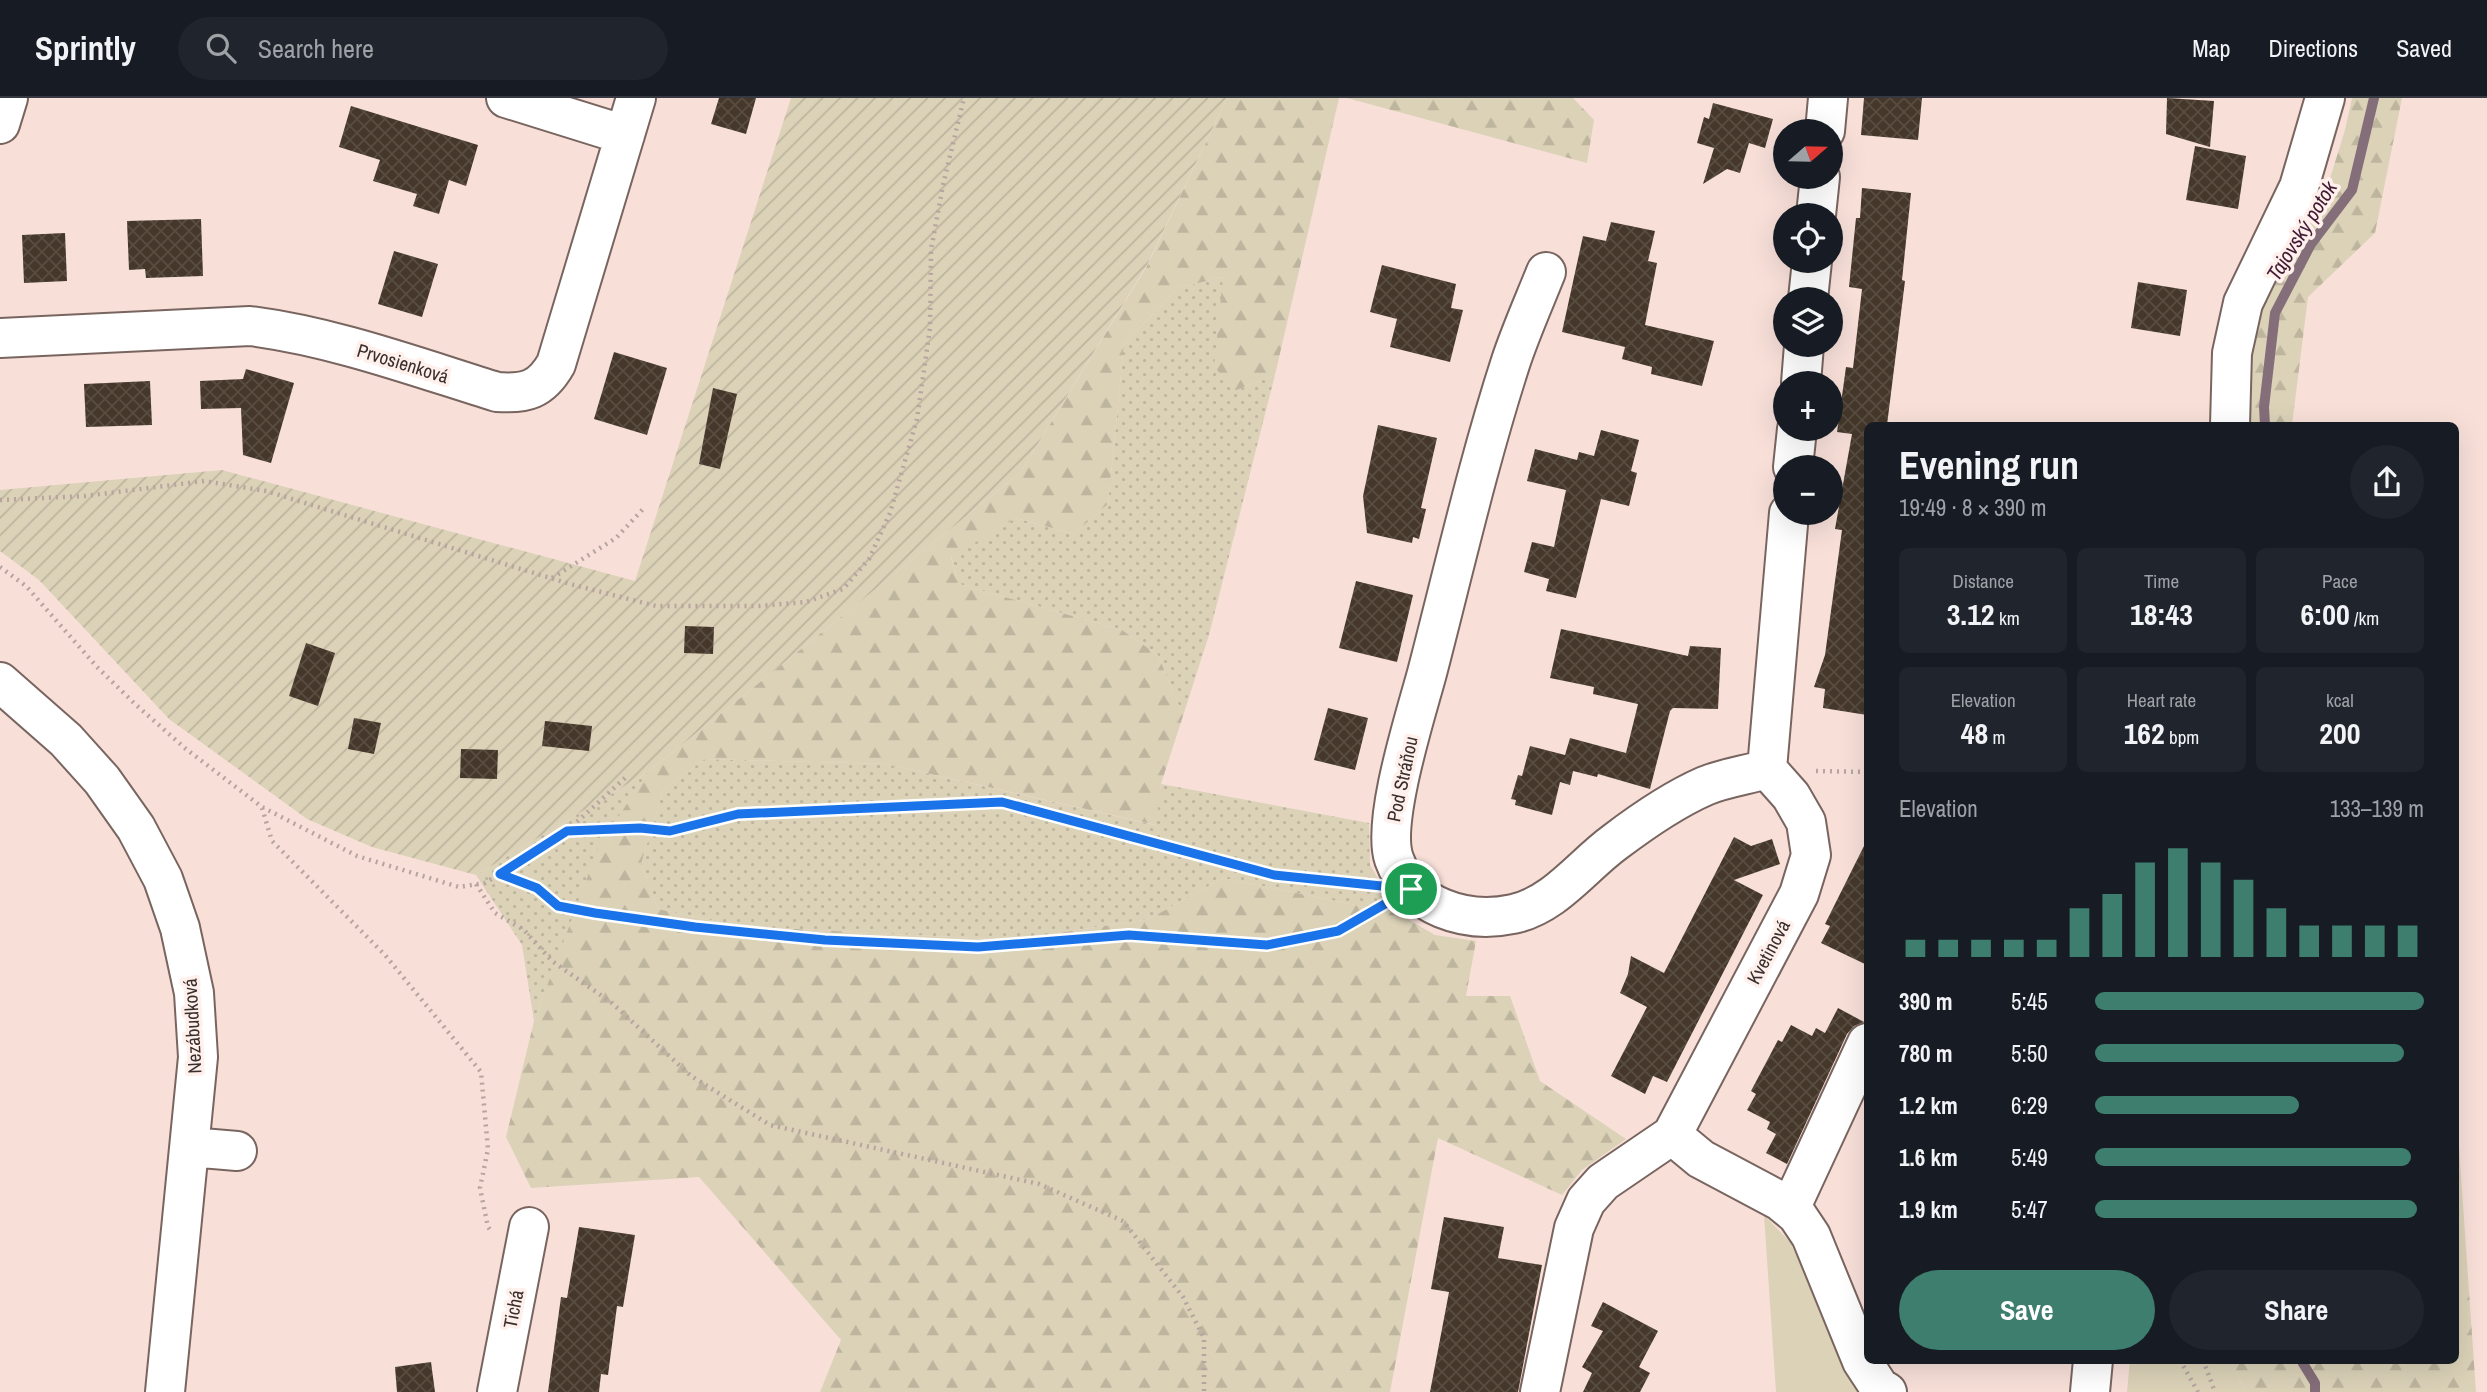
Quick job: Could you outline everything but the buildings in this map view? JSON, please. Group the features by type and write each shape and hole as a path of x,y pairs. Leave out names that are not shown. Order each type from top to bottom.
{"street":[{"path":"0,124 8,98"},
{"path":"506,98 625,135"},
{"name":"Prvosienková","path":"0,338 250,326 291,331 334,342 496,392 514,393 533,389 547,379 556,364 636,98"},
{"path":"1826,119 1828,98"},
{"path":"2230,422 2232,353 2243,303 2298,187 2325,98"},
{"name":"Pod Stráňou","path":"1546,272 1512,358 1491,426 1391,821 1394,858 1411,889 1439,908 1475,916 1513,914 1549,899 1613,843 1664,807 1707,785 1767,769"},
{"path":"1767,769 1788,525"},
{"name":"Nezábudková","path":"0,682 65,740 102,780 136,828 163,879 180,928 194,993 198,1057 165,1392"},
{"name":"Kvetinová","path":"1540,1392 1574,1228 1586,1201 1603,1182 1672,1135 1800,894 1811,855 1806,822 1791,796 1767,769"},
{"path":"1790,1209 1864,1049"},
{"path":"1672,1135 1701,1159 1780,1201 1797,1215 1811,1236 1862,1361 1879,1387 1887,1392"},
{"path":"190,1147 237,1152"},
{"name":"Tichá","path":"497,1392 529,1227"},
{"path":"2090,1392 2093,1364"}],"path":[{"path":"0,500 85,496 204,481 267,491 551,578 656,606 759,606 806,601 843,589 869,558 890,513 917,419 930,328 932,250 943,185 964,98"},
{"path":"551,578 616,538 645,507"},
{"path":"0,567 26,586 97,667 135,704 187,748 262,807 357,856 458,887 485,883 567,831 625,778"},
{"path":"567,831 640,828 670,831 738,814 1002,802 1274,875 1411,889"},
{"path":"262,807 272,841 385,955 481,1072 488,1149 480,1188 488,1227 521,1268"},
{"path":"500,874 537,888 558,906 595,913 695,927 825,940 978,947 1129,935 1267,945 1338,931 1411,889"},
{"path":"476,884 495,913 524,930 552,961 612,1003 691,1076 770,1125 1039,1184 1123,1221 1183,1297 1204,1339 1203,1392"},
{"path":"2182,1364 2197,1392"},
{"path":"2204,1364 2215,1392"}],"green space":[{"path":"791,98 1227,98 1147,265 1020,473 648,772 476,875 372,847 307,819 169,719 39,580 0,551 0,490 222,470 635,581"},
{"path":"1227,98 1339,98 1275,375 1234,391 1214,366 1223,277 1178,288 1124,344 1108,504 1074,534 1016,518 951,557 959,584 1122,630 1158,655 1183,716 1161,784 1156,825 886,764 705,759 663,790 641,864 658,909 738,926 1012,940 1149,919 1223,878 1399,914 1435,935 1476,941 1466,996 1510,996 1540,1081 1626,1139 1582,1170 1562,1195 1438,1138 1390,1392 820,1392 841,1340 699,1177 531,1188 506,1137 534,1021 599,846 648,772 1020,473 1147,266"},
{"path":"1347,98 1573,98 1594,120 1587,163"},
{"path":"2352,98 2402,98 2375,233 2308,297 2292,422 2247,422 2243,392 2264,298 2323,201"},
{"path":"1223,277 1234,391 1275,375 1209,635 1183,716 1158,655 1122,630 959,584 951,556 1016,518 1074,534 1108,504 1124,344 1178,288"},
{"path":"705,759 886,764 1155,825 1161,784 1369,823 1370,865 1399,914 1223,878 1149,919 1012,940 738,926 658,909 641,864 663,790"},
{"path":"648,772 600,846 534,1021 522,945 476,875"},
{"path":"2459,1147 2476,1392 2245,1392 2233,1364 2459,1364"},
{"path":"1764,1215 1790,1242 1850,1373 1865,1392 1776,1392"},
{"path":"2130,1364 2233,1364 2245,1392 2127,1392"}],"waterway":[{"name":"Tajovský potok","path":"2265,422 2264,407 2275,313 2311,244 2352,190 2374,98"},
{"name":"Tajovský potok","path":"2303,1364 2315,1383 2315,1392"}],"route":[{"path":"1002,802 1274,875 1411,889 1338,931 1267,945 1129,935 978,947 825,940 695,927 595,913 558,906 537,888 500,874 567,831 640,828 670,831 738,814 1002,802"}]}
